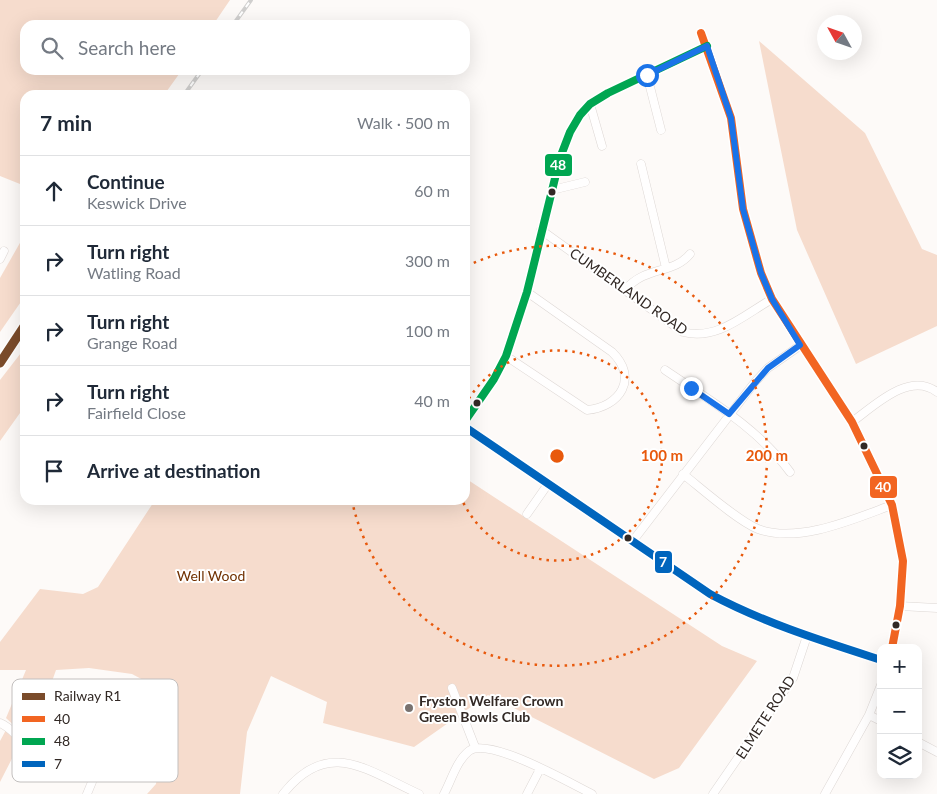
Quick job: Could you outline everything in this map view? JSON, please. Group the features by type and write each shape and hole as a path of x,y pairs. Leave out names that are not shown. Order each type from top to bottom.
{"street":[{"path":"701,33 731,118 743,209 761,273 772,299 800,345 852,422 892,506 902,561 900,606 893,644"},
{"path":"470,414 494,379 506,356 527,292 552,190 570,132 580,115 590,104 707,46"},
{"path":"647,75 661,130"},
{"path":"590,104 602,146"},
{"path":"641,164 666,268"},
{"path":"552,190 585,182"},
{"name":"CUMBERLAND ROAD","path":"541,230 684,332 697,336 718,331 772,299"},
{"path":"625,290 643,274 683,263 690,254"},
{"path":"506,356 587,410 602,409 611,404 625,384 626,371 621,360 527,292"},
{"path":"632,542 729,414 768,368 800,345"},
{"path":"665,370 729,414 766,443 790,472"},
{"path":"852,422 896,391 920,385 937,392"},
{"path":"470,430 710,594 740,610 807,636 877,659"},
{"path":"683,474 756,528 776,534 799,533 840,524 892,506"},
{"path":"527,514 548,484"},
{"path":"900,606 937,608"},
{"name":"ELMETE ROAD","path":"713,794 793,678 807,636"},
{"path":"452,688 475,747"},
{"path":"825,794 869,715 879,689"},
{"path":"869,715 877,719"},
{"path":"0,723 12,730"},
{"path":"922,744 937,752"},
{"path":"444,794 462,757 475,747 505,752 592,794"},
{"path":"283,794 298,776 314,766 332,761 350,763 419,794"},
{"path":"527,794 540,769"},
{"path":"88,794 92,782"}],"green space":[{"path":"0,0 230,0 216,20 20,20 20,75 178,75 168,90 20,90 20,184 0,176"},
{"path":"759,41 865,133 922,249 937,255 937,326 856,364 797,230"},
{"path":"20,243 20,303 0,332 0,278"},
{"path":"20,354 20,413 0,441 0,380"},
{"name":"Well Wood","path":"470,481 722,646 757,661 679,768 654,779 488,695 414,747 323,723 327,702 271,676 247,732 240,794 147,794 156,782 178,782 178,679 141,679 132,674 89,668 56,670 53,679 22,679 26,670 0,670 0,642 40,589 83,594 98,587 152,505 470,505"},
{"path":"12,704 12,724 6,718"},
{"path":"6,730 12,736 12,759 0,782 0,741"}],"railway":[{"path":"237,20 251,0"},
{"path":"188,90 198,75"},
{"path":"0,363 20,333"}],"rail line":[{"name":"R1","path":"0,363 20,333"}],"transit line":[{"name":"40","path":"701,33 731,118 743,209 761,273 772,299 852,422 892,505 903,561 900,606 893,644"},
{"name":"48","path":"470,414 494,379 506,356 527,292 560,158 570,132 580,115 590,104 608,93 707,46"},
{"name":"7","path":"470,430 710,594 772,623 877,659"}],"place":[{"name":"Fryston Welfare Crown Green Bowls Club","path":"409,708"}],"route":[{"path":"647,75 707,46 731,118 736,144 743,209 761,273 772,299 800,345 768,368 729,414 691,388"}]}
